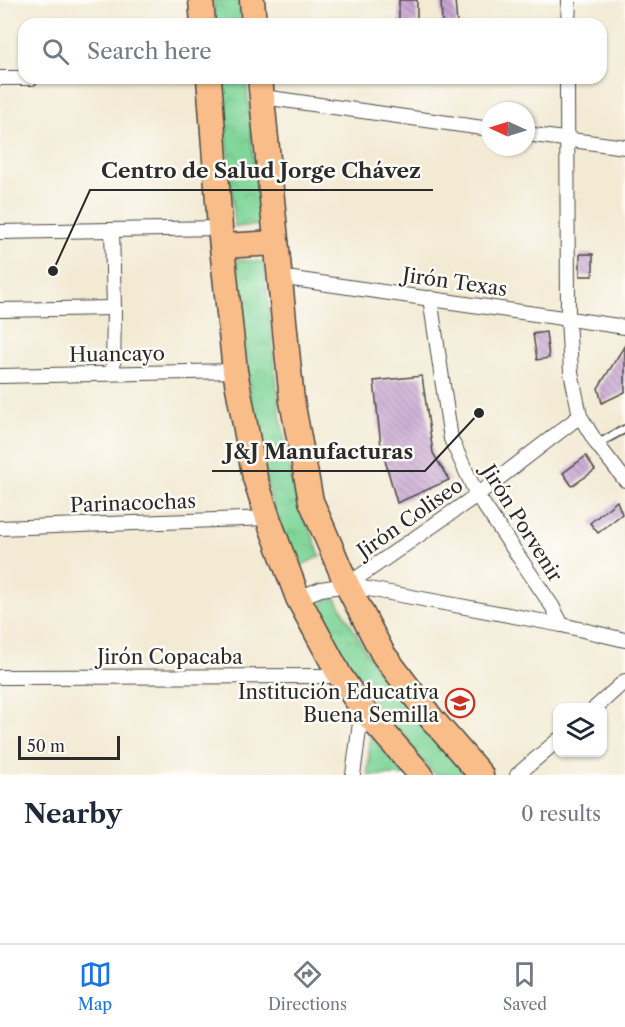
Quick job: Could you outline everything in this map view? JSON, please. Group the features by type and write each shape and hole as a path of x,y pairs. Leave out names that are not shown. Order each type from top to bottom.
{"highway":[{"path":"201,0 202,18"},
{"path":"252,0 254,18"},
{"path":"209,84 221,237 235,371 255,478 298,598 340,676 362,708 421,775"},
{"path":"261,87 292,401 311,501 347,585 383,654 432,719 481,775"},
{"path":"221,237 276,243"}],"street":[{"path":"568,18 569,0"},
{"path":"0,78 18,78"},
{"path":"567,84 568,318 571,372 579,416 625,480"},
{"path":"261,87 481,127"},
{"path":"535,135 625,147"},
{"path":"112,230 113,373"},
{"path":"0,232 112,230 221,237"},
{"name":"Jirón Texas","path":"279,277 625,327"},
{"name":"Jirón Porvenir","path":"430,298 451,439 477,495 552,606 562,625"},
{"path":"0,310 114,308"},
{"name":"Huancayo","path":"0,376 235,371"},
{"name":"Jirón Coliseo","path":"347,585 477,495 579,416"},
{"name":"Parinacochas","path":"0,528 268,518"},
{"path":"298,598 321,589 347,585 562,625 625,640"},
{"name":"Jirón Copacaba","path":"0,677 340,676"},
{"path":"603,703 622,690"},
{"path":"353,775 362,708"},
{"path":"517,775 553,744"}],"lane":[{"path":"597,444 625,429"}],"green space":[{"path":"213,0 239,0 240,18 215,18"},
{"path":"222,84 247,84 260,225 235,227"},
{"path":"237,260 264,262 280,414 293,484 320,556 296,568 271,499 257,441 248,380"},
{"path":"334,595 381,678 467,775 436,775 408,745 356,680 313,610"},
{"path":"370,735 406,775 368,775"}],"building":[{"path":"399,0 417,0 417,18 399,18"},
{"path":"441,0 455,0 456,18 442,18"},
{"path":"580,254 593,254 593,276 580,276"},
{"path":"546,332 549,358 537,360 533,334"},
{"path":"625,345 625,392 602,403 598,388"},
{"path":"422,376 433,453 449,480 397,503 381,446 374,381"},
{"path":"586,456 595,470 572,486 563,473"},
{"path":"617,501 622,514 598,533 590,523"}],"place":[{"name":"Centro de Salud Jorge Chávez","path":"53,271"},
{"name":"J&J Manufacturas","path":"479,413"},
{"name":"Institución Educativa Buena Semilla","path":"460,703"}]}
